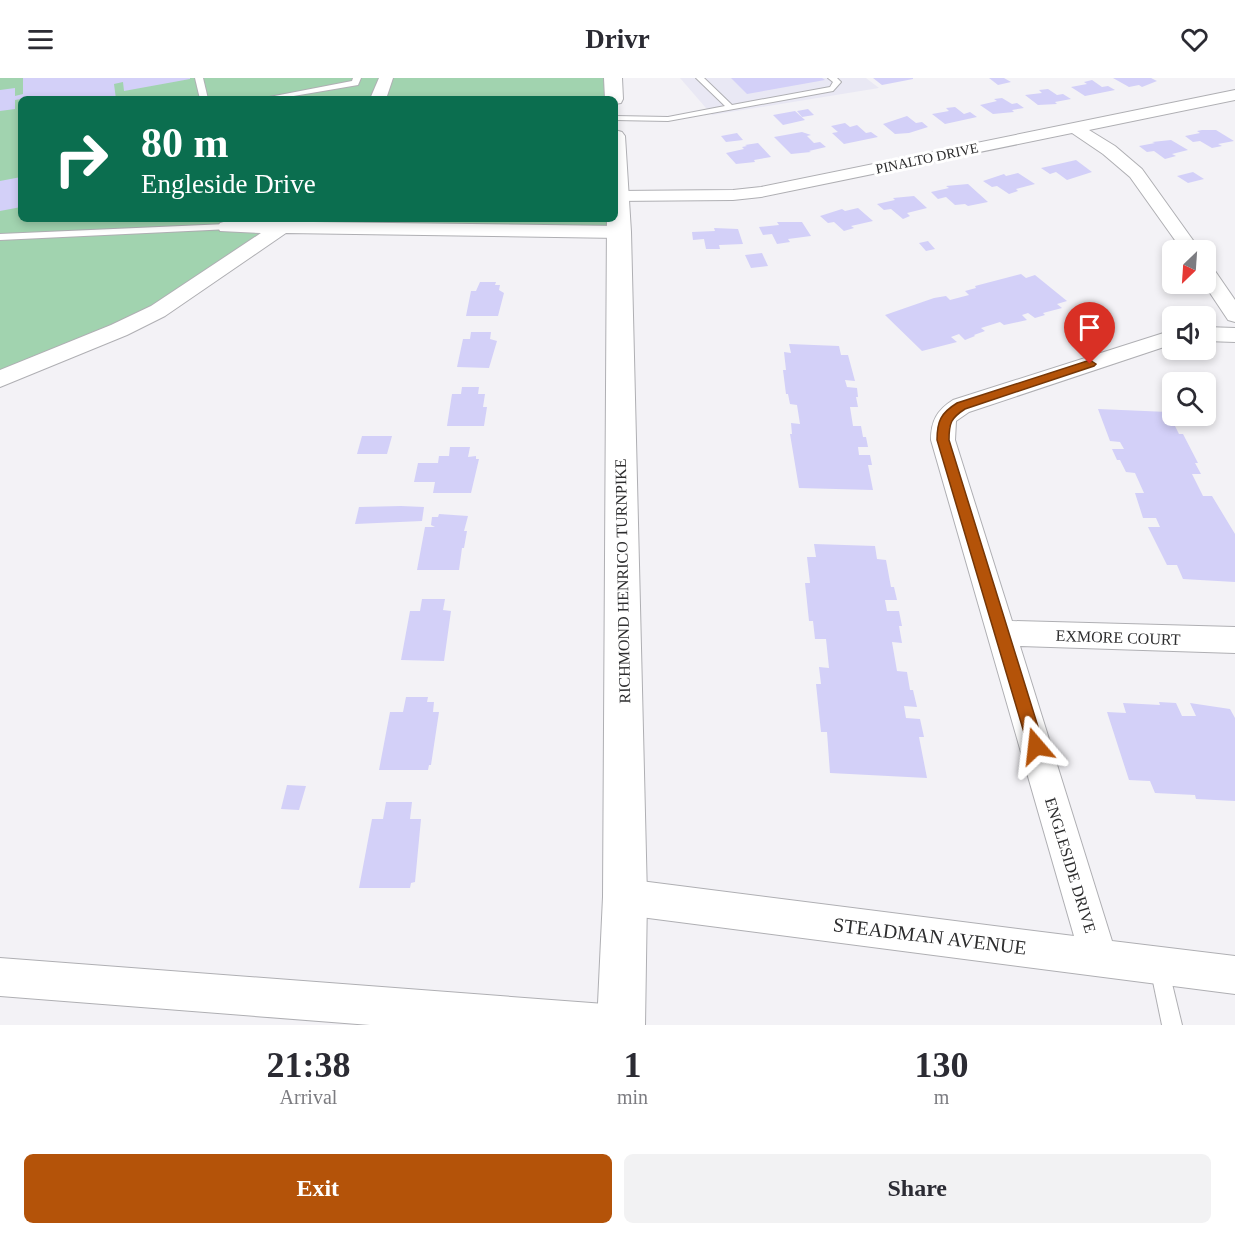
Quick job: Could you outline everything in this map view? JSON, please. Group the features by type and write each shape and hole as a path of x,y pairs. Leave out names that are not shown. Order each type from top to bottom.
{"main road":[{"path":"613,78 614,96"},
{"name":"RICHMOND HENRICO TURNPIKE","path":"618,214 624,897 620,1025"}],"street":[{"path":"379,96 386,78"},
{"name":"PINALTO DRIVE","path":"618,196 733,195 761,192 1235,95"},
{"path":"1075,128 1109,150 1136,173 1184,240"},
{"path":"227,227 280,229 320,224 619,232"},
{"path":"0,380 119,330 158,310 280,229"},
{"path":"1216,287 1235,315"},
{"path":"1216,334 1235,335"},
{"name":"ENGLESIDE DRIVE","path":"1099,958 943,440 943,424 948,414 961,406 1162,341"},
{"name":"EXMORE COURT","path":"1001,633 1235,640"},
{"name":"STEADMAN AVENUE","path":"624,897 1235,975"},
{"path":"0,976 620,1025"}],"lane":[{"path":"199,78 203,96"},
{"path":"280,96 356,83 357,78"},
{"path":"700,78 730,108"},
{"path":"618,118 668,119 833,89 837,82 832,78"},
{"path":"0,237 227,227"},
{"path":"1158,965 1172,1025"}],"shaded area":[{"path":"680,78 866,78 879,88 712,115"}],"green space":[{"path":"0,78 613,78 614,96 18,96 18,222 616,222 619,232 280,229 177,296 0,379"}],"building":[{"path":"23,78 190,78 124,91 123,82 114,84 116,96 18,96 18,100 15,100 15,109 0,111 0,90 15,88 15,96 23,94"},
{"path":"731,78 822,78 825,80 747,94"},
{"path":"873,78 913,78 913,79 882,85"},
{"path":"989,78 1004,78 1011,82 998,85"},
{"path":"1113,78 1151,78 1157,81 1142,87 1139,85 1129,87"},
{"path":"1092,80 1102,87 1108,86 1115,90 1085,96 1071,87 1087,84 1084,82"},
{"path":"1048,89 1057,95 1063,94 1071,99 1055,102 1057,104 1038,105 1025,95 1042,93 1039,90"},
{"path":"1002,98 1024,108 1012,110 1014,112 993,114 980,105"},
{"path":"955,107 964,114 970,112 977,117 945,124 932,114 949,111 946,108"},
{"path":"808,109 814,115 802,117 797,111"},
{"path":"795,111 805,120 783,125 773,115"},
{"path":"907,116 916,123 922,122 928,127 909,133 895,134 883,124"},
{"path":"845,123 850,127 857,125 866,133 871,132 878,137 844,144 832,133 838,132 831,126"},
{"path":"1216,130 1234,141 1218,144 1222,146 1212,148 1200,141 1193,142 1185,136 1200,133 1197,131"},
{"path":"802,132 811,135 807,136 814,143 820,142 826,147 809,151 811,152 791,154 774,137"},
{"path":"737,133 743,140 726,142 721,136"},
{"path":"1171,140 1188,150 1172,154 1176,156 1165,159 1154,151 1147,152 1139,146 1155,143 1152,142"},
{"path":"758,143 771,157 736,164 726,153 744,149 742,147 747,146 745,145"},
{"path":"1076,160 1092,172 1067,180 1056,172 1050,174 1041,168"},
{"path":"1193,172 1204,179 1188,183 1177,176"},
{"path":"1018,173 1035,184 1016,189 1018,191 1009,194 983,181 1004,174 1006,176"},
{"path":"18,178 18,208 0,211 0,181"},
{"path":"968,184 988,202 968,206 955,205 946,197 938,199 931,192 949,188 946,186"},
{"path":"914,196 927,208 907,213 910,216 903,219 891,209 884,210 877,204 895,200 893,198"},
{"path":"858,208 873,221 851,226 854,228 844,231 834,222 828,223 820,216 842,209 845,211"},
{"path":"777,222 802,222 811,236 788,239 790,242 777,244 772,234 763,235 759,227 779,225"},
{"path":"714,228 738,229 743,244 719,245 720,249 706,249 704,239 693,240 692,232 715,231"},
{"path":"928,241 935,249 926,251 919,243"},
{"path":"762,253 768,266 751,268 745,255"},
{"path":"1021,274 1026,278 1035,275 1067,301 1057,304 1062,308 1043,313 1045,315 1035,318 1028,313 1022,315 1027,320 1004,325 1000,322 981,328 985,331 965,340 959,334 951,337 957,342 922,351 885,315 934,298 946,296 950,300 969,295 965,291 976,288 975,286"},
{"path":"480,282 496,282 495,285 500,285 499,290 504,293 498,316 466,316 471,291 476,291"},
{"path":"471,332 491,332 490,339 497,341 489,368 457,367 463,339 470,339"},
{"path":"789,344 839,346 841,355 848,355 855,381 845,380 847,387 857,388 858,397 856,397 858,407 850,407 853,426 861,426 863,437 866,437 868,447 858,447 859,455 870,455 872,465 868,465 873,490 799,488 790,434 792,434 791,423 800,424 797,405 790,404 788,394 786,394 783,370 786,370 784,352 791,353"},
{"path":"462,387 479,387 478,394 485,394 483,407 487,407 484,426 447,426 452,394 461,394"},
{"path":"1098,409 1162,412 1162,426 1175,426 1179,434 1183,434 1198,463 1195,463 1201,474 1192,474 1203,496 1212,496 1235,534 1235,582 1183,579 1177,565 1167,565 1148,527 1160,527 1156,518 1143,518 1135,493 1144,493 1135,473 1126,472 1120,460 1117,460 1112,449 1124,449 1120,442 1110,441"},
{"path":"362,436 392,436 387,454 357,454"},
{"path":"450,447 470,447 468,457 476,456 476,459 479,459 471,493 433,493 435,482 414,482 418,463 438,463 439,456 449,456"},
{"path":"359,507 424,507 422,521 355,524"},
{"path":"439,514 468,516 459,570 417,570 425,527 435,527 431,525 432,517 438,517"},
{"path":"814,544 875,546 877,559 886,560 891,587 894,587 897,600 885,600 887,611 899,611 902,626 899,626 902,643 892,642 897,671 907,672 910,690 913,690 917,707 904,706 906,718 920,719 924,737 919,737 927,778 830,773 827,732 821,732 816,684 821,684 819,667 829,668 826,639 815,639 813,621 809,621 805,583 810,583 807,557 816,557"},
{"path":"422,599 445,599 443,610 451,611 444,661 401,660 410,611 420,611"},
{"path":"406,697 428,697 427,702 434,702 433,712 439,712 431,765 428,770 379,770 390,712 403,712"},
{"path":"1159,702 1176,703 1182,716 1196,716 1190,703 1230,709 1235,718 1235,801 1196,799 1195,795 1155,793 1150,781 1129,780 1107,712 1126,713 1123,703 1160,705"},
{"path":"287,785 306,786 299,810 281,809"},
{"path":"386,802 412,802 410,819 421,819 415,882 411,883 410,888 359,888 372,819 383,819"}],"route":[{"path":"1036,746 943,440 943,424 948,414 961,406 1090,364"}]}
